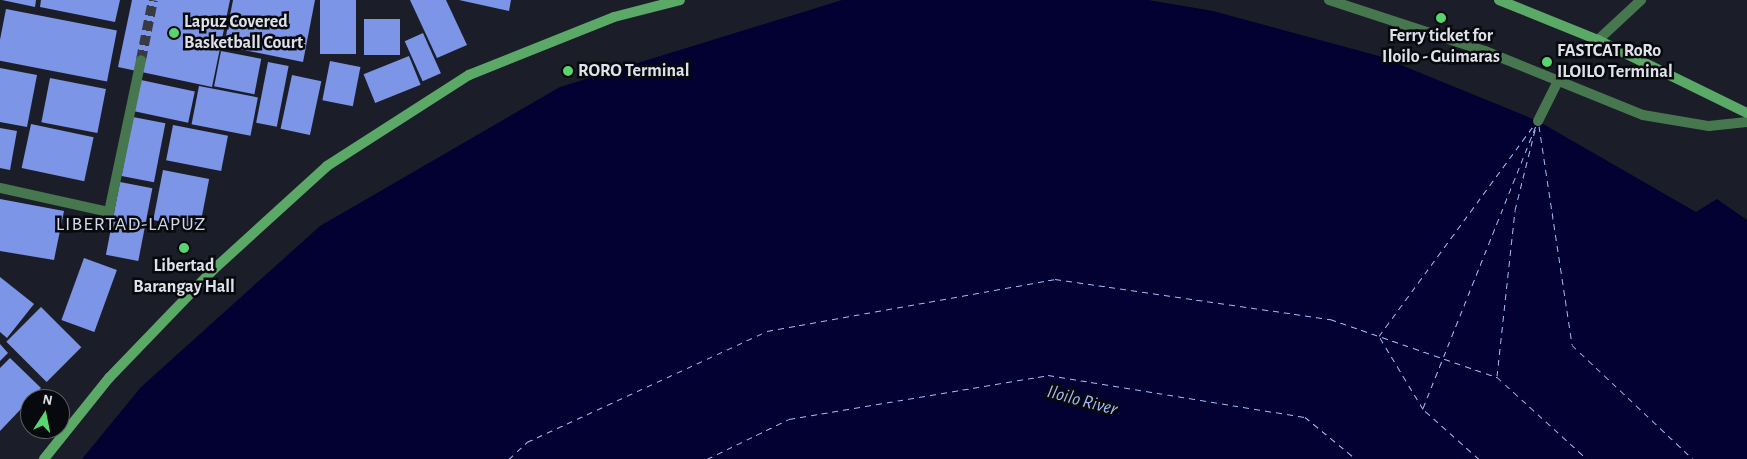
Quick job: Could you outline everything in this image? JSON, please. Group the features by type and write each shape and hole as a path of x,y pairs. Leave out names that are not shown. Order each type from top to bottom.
{"main road":[{"path":"44,459 108,378 214,269 327,166 469,75 614,17 680,0"},
{"path":"1499,0 1598,40 1747,113"}],"street":[{"path":"1329,0 1403,21 1558,81 1678,124 1747,122"},
{"path":"1598,40 1641,0"},
{"path":"0,188 109,212 141,60"},
{"path":"1538,120 1558,81"}],"water":[{"name":"Iloilo River","path":"842,0 1148,0 1213,11 1379,56 1538,121 1696,212 1717,199 1747,220 1747,459 82,459 141,387 320,226 560,87"}],"building":[{"path":"2,0 36,0 35,7"},
{"path":"41,0 120,0 115,22 40,7"},
{"name":"Lapuz Covered Basketball Court","path":"132,0 230,0 212,87 118,67"},
{"path":"233,0 315,0 303,62 224,46"},
{"path":"320,0 356,0 356,54 320,54"},
{"path":"410,0 446,0 467,45 437,58"},
{"path":"459,0 511,0 509,11"},
{"path":"6,9 117,31 107,82 0,61 0,40"},
{"path":"364,19 400,19 400,55 364,55"},
{"path":"423,33 441,73 423,81 405,41"},
{"path":"221,51 261,59 254,94 214,86"},
{"path":"409,56 421,85 375,103 364,74"},
{"path":"330,61 360,67 353,106 322,100"},
{"path":"268,62 289,66 277,127 256,123"},
{"path":"0,68 37,75 27,127 0,122"},
{"path":"292,75 321,81 310,135 281,129"},
{"path":"50,78 106,89 97,133 41,122"},
{"path":"141,80 195,91 188,123 134,111"},
{"path":"199,86 258,97 250,136 192,124"},
{"path":"133,117 165,123 154,182 122,176"},
{"path":"31,124 94,137 84,181 22,168"},
{"path":"173,125 228,136 221,171 166,160"},
{"path":"0,128 17,131 10,170 0,168"},
{"path":"163,170 209,179 199,229 153,220"},
{"path":"120,182 152,188 138,261 106,255"},
{"path":"0,199 64,211 54,260 0,251"},
{"path":"84,258 117,270 94,332 61,320"},
{"path":"0,277 34,304 7,338 0,332"},
{"path":"41,307 81,347 47,382 6,342"},
{"path":"0,344 8,353 0,361"},
{"path":"10,358 41,388 20,389 20,410 0,431 0,368"}],"ferry route":[{"path":"1479,459 1423,409 1379,336 1534,125"},
{"path":"1497,376 1515,210 1536,126"},
{"path":"1423,408 1536,126"},
{"path":"1539,126 1572,345 1693,459"},
{"path":"509,459 527,442 767,331 1055,279 1330,319 1497,377 1587,459"},
{"path":"707,459 789,419 1048,375 1305,417 1356,459"}],"tunnel":[{"path":"141,60 153,0"}],"place":[{"name":"Ferry ticket for Iloilo - Guimaras","path":"1441,18"},
{"name":"Lapuz Covered Basketball Court","path":"174,33"},
{"name":"FASTCAT RoRo ILOILO Terminal","path":"1547,62"},
{"name":"RORO Terminal","path":"568,71"},
{"name":"Libertad Barangay Hall","path":"184,248"}],"district":[{"name":"LIBERTAD-LAPUZ","path":"131,224"}]}
